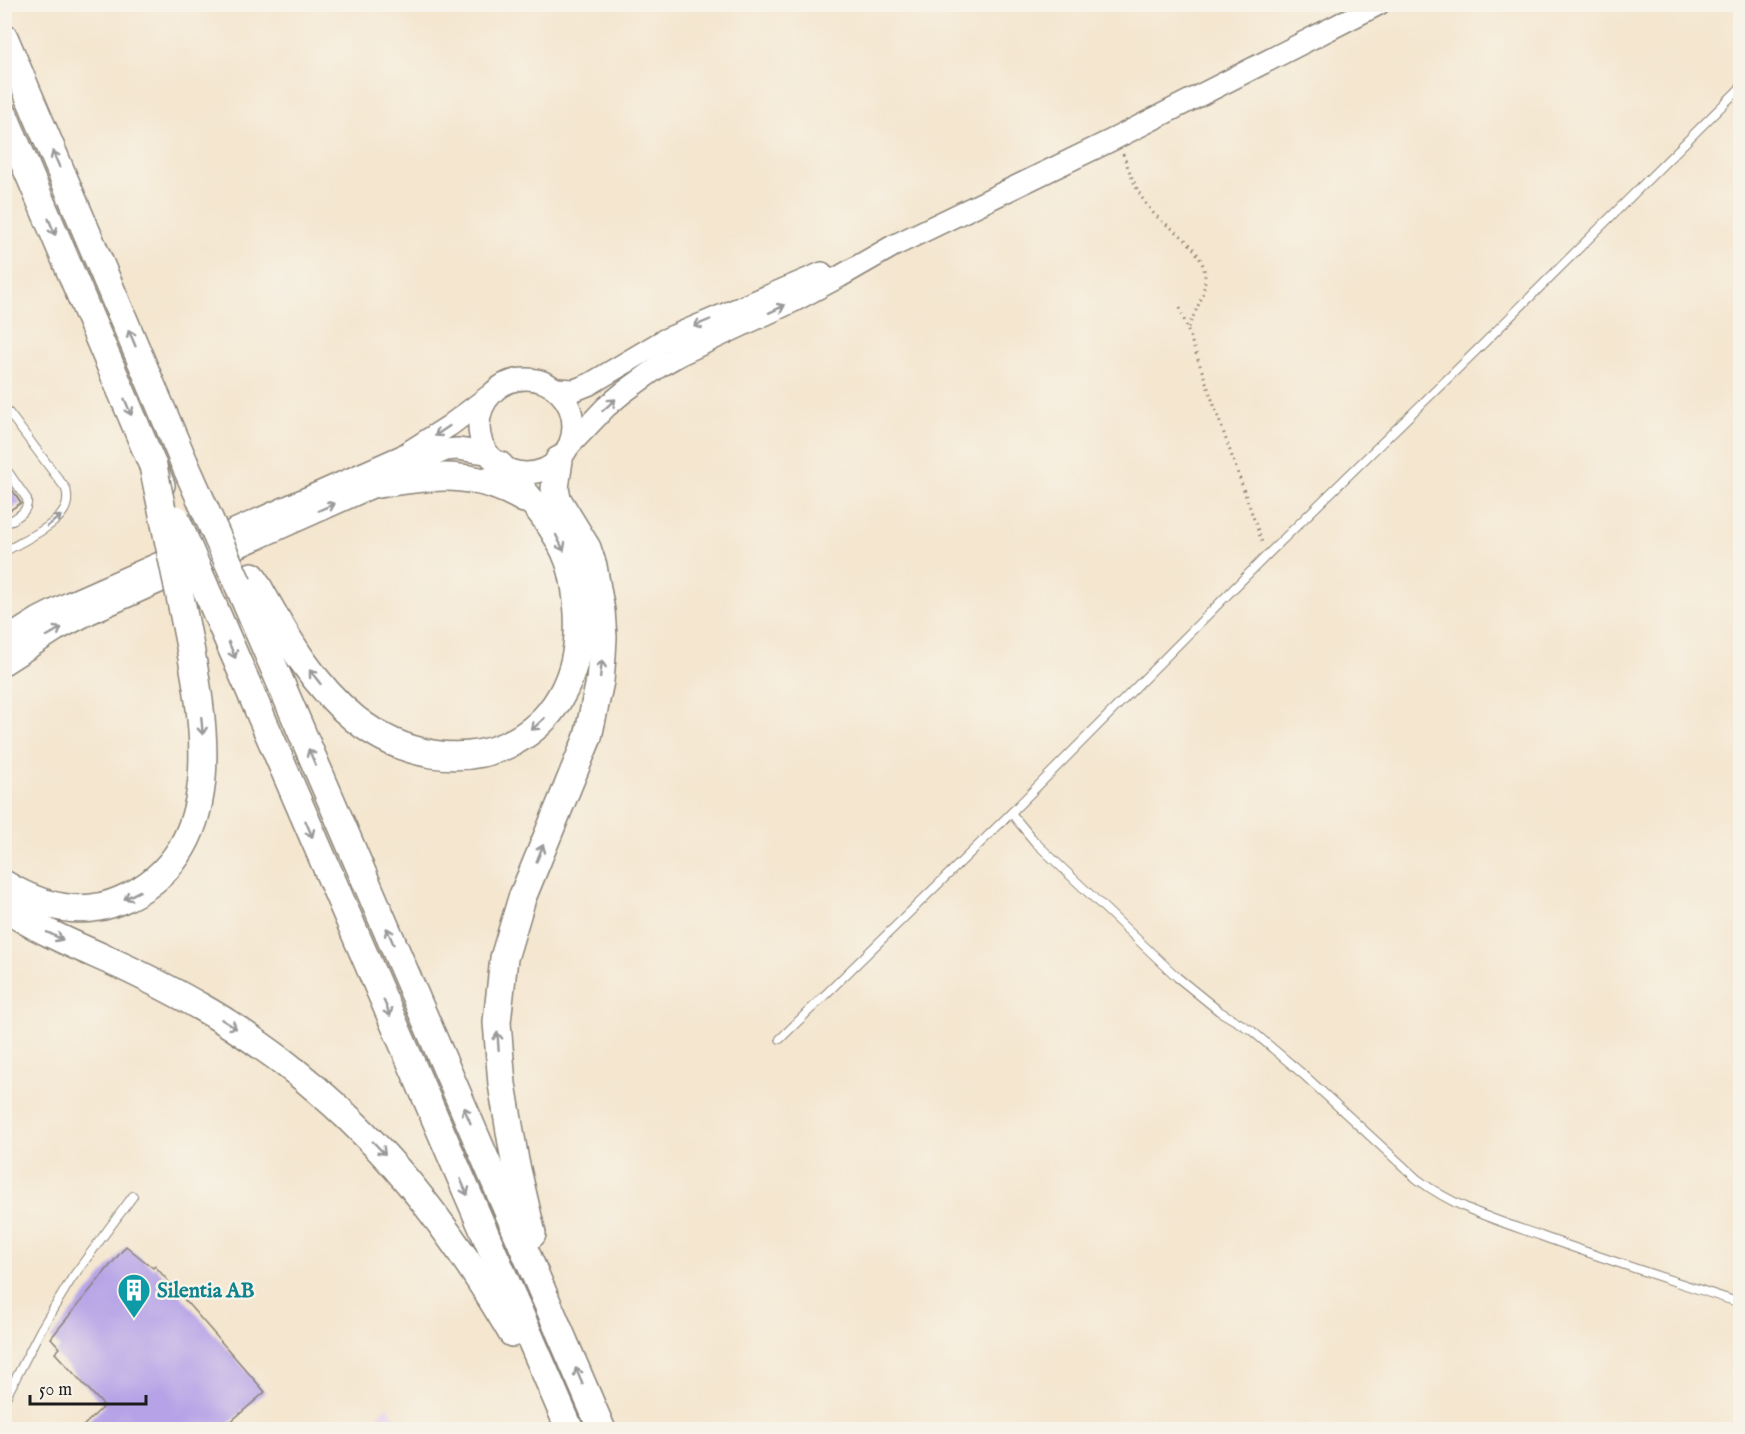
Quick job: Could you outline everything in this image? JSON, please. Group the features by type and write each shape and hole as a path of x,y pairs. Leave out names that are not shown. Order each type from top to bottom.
{"highway":[{"path":"4,37 154,392 245,580 602,1430"},
{"path":"4,115 569,1430"},
{"path":"549,1303 515,1161 502,1084 497,1022 504,958 519,908 588,737 600,681 603,637 598,588 587,548 557,499 555,488 563,453"},
{"path":"245,580 306,665 337,703 376,733 396,744 416,751 449,756 481,754 500,749 519,740 548,715 564,690 575,661 579,623 574,580 563,547 538,507 493,459"},
{"path":"4,884 18,893 50,906 68,909 101,907 124,899 160,876 181,850 195,819 200,800 203,754 198,685 157,475"},
{"path":"380,484 425,478 456,477 480,480 492,483 538,507"},
{"path":"4,908 51,934 202,1007 263,1047 332,1102 389,1158 454,1240 503,1317 569,1430"}],"main road":[{"path":"4,664 57,630 90,613 380,484 446,450 457,449 493,459 513,471 530,473 545,469 606,407 660,366 803,296 893,246 1116,138 1379,4"},
{"path":"555,389 575,390 590,384 664,340 790,285 893,246"},
{"path":"4,640 39,618 80,598 402,456 449,426 508,382 525,379 541,381 555,389 566,401 572,416 572,432 563,453"},
{"path":"489,396 482,408 479,421 481,441 493,459"}],"lane":[{"path":"780,1039 1011,813 1267,555 1740,88"},
{"path":"4,409 66,489 68,495 63,513 55,521 4,552"},
{"path":"4,466 27,499 28,506 25,511 4,525"},
{"path":"1011,813 1035,842 1177,977 1219,1011 1251,1030 1305,1076 1417,1179 1437,1194 1466,1209 1563,1244 1740,1303"},
{"path":"4,1401 40,1329 72,1278 134,1196"},
{"path":"4,1422 17,1430"}],"path":[{"path":"1116,138 1132,178 1149,209 1192,246 1206,275 1204,291 1187,329"},
{"path":"1180,308 1267,555"}],"shaded area":[{"path":"388,1405 400,1429 363,1429"}],"building":[{"path":"4,477 21,503 4,514"},
{"name":"Silentia AB","path":"126,1246 153,1268 155,1266 265,1392 221,1430 79,1430 104,1406 55,1353 60,1348 51,1338"}],"place":[{"name":"Silentia AB","path":"134,1319"}]}
